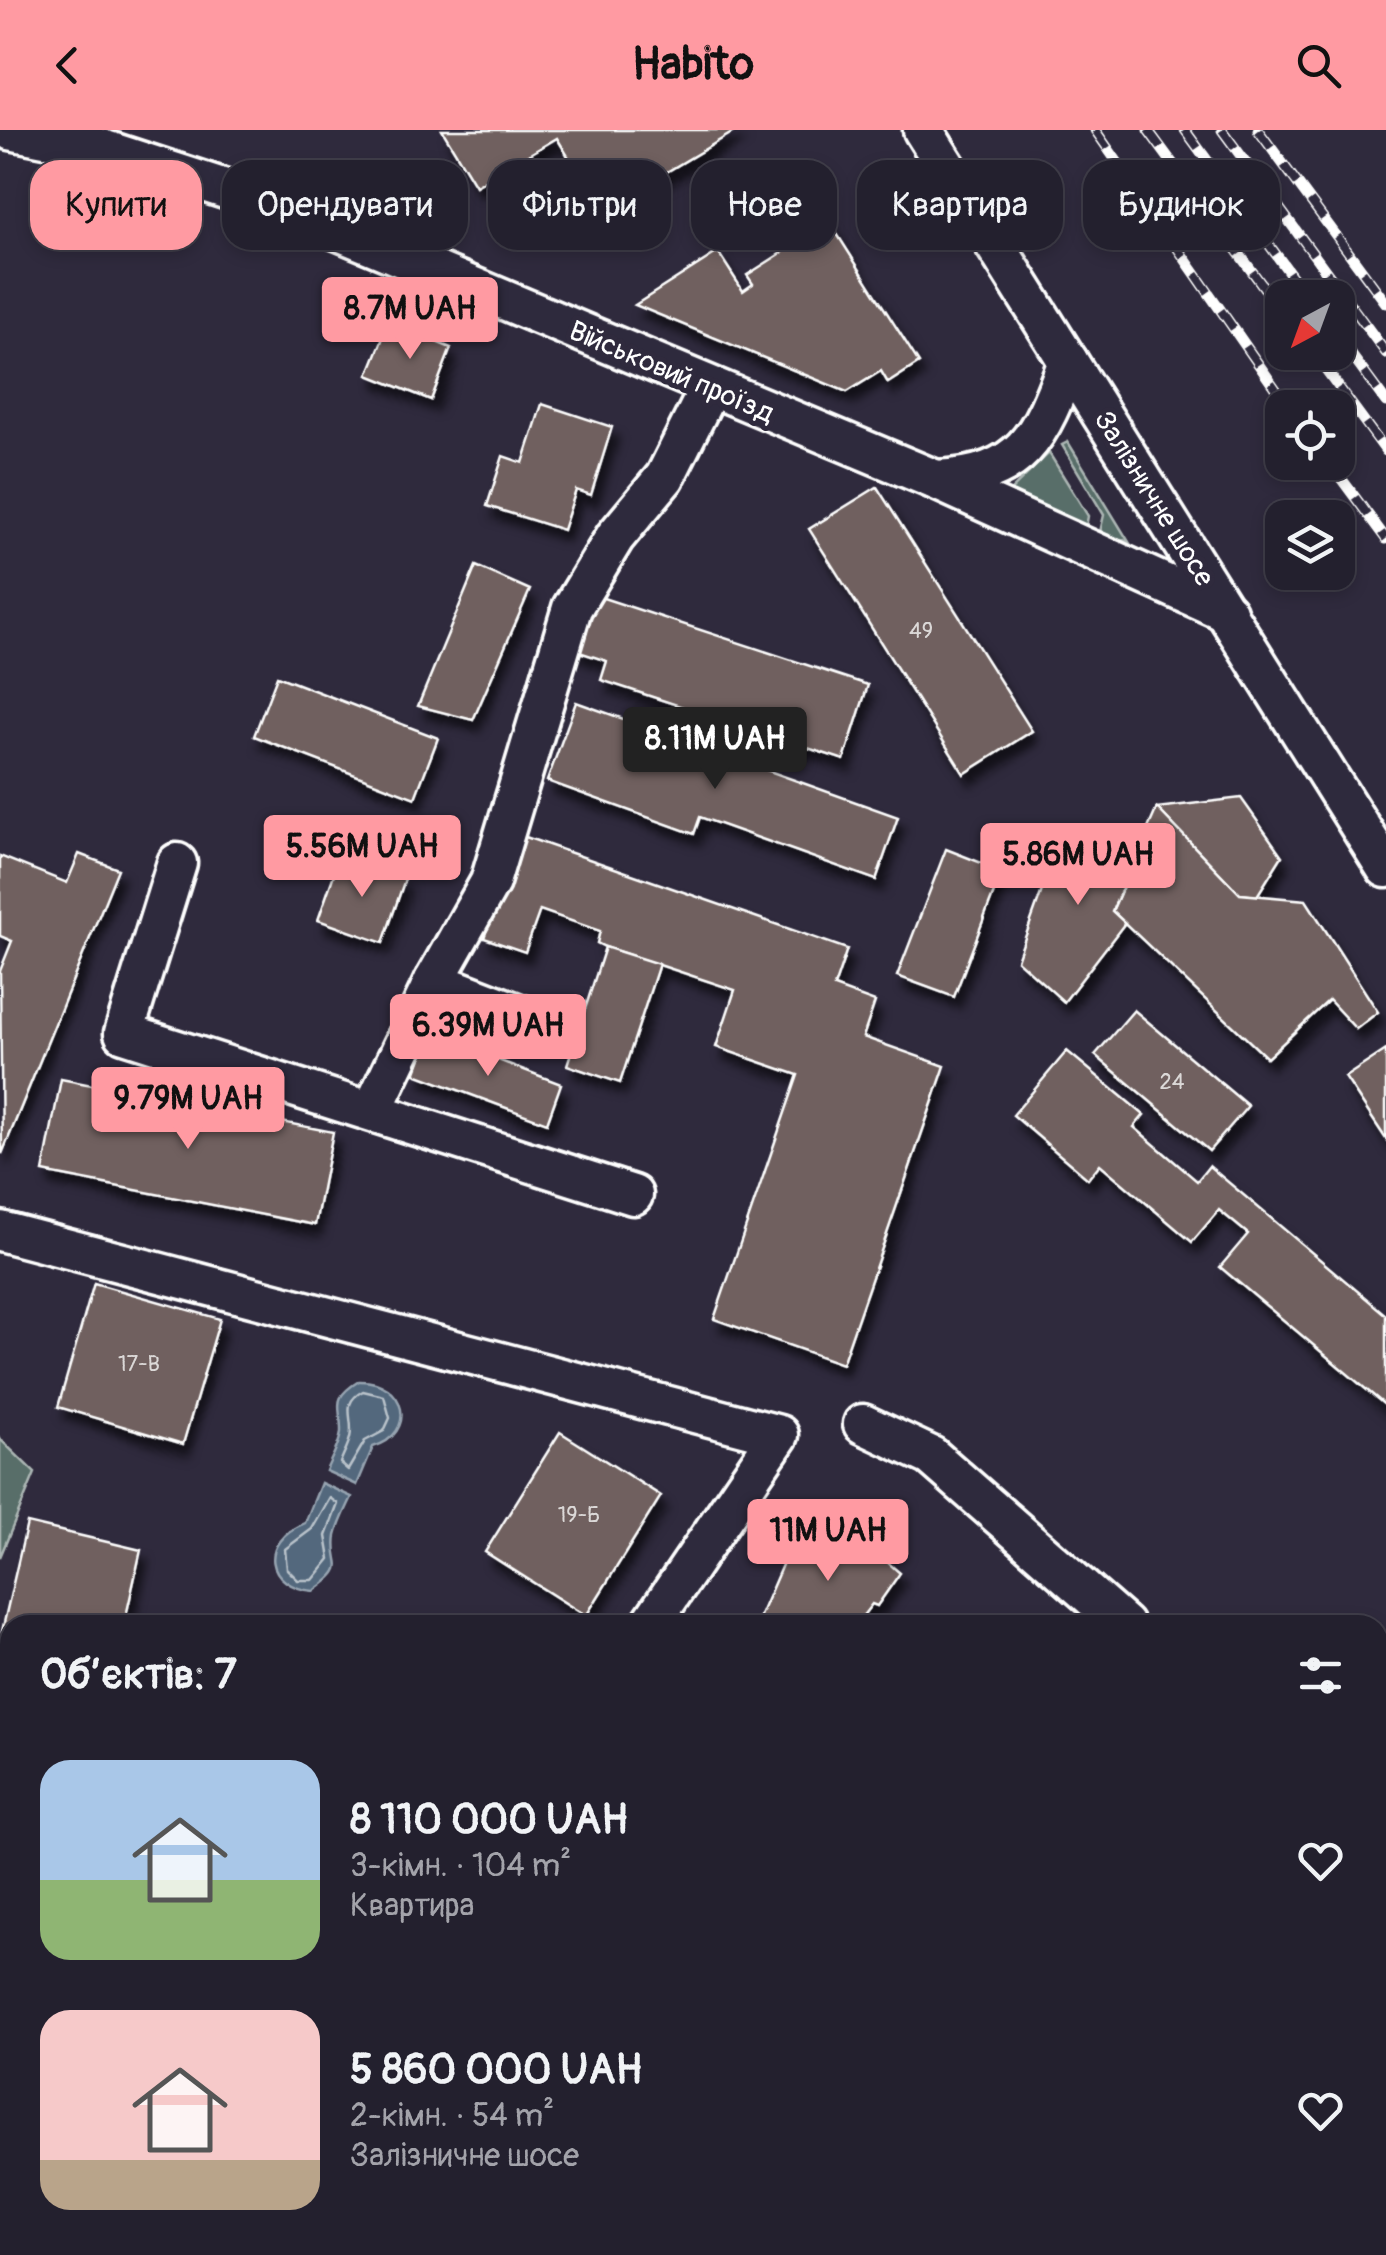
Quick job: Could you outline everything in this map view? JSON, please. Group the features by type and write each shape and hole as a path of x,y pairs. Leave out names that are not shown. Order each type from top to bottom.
{"street":[{"name":"Військовий проїзд","path":"10,130 96,147 284,208 936,480 1227,612"},
{"name":"Залізничне шосе","path":"923,130 1386,868"},
{"name":"Військовий проїзд","path":"936,480 979,478 1012,461 1038,430 1068,361"},
{"path":"373,1109 434,981 490,882 572,608 614,537 665,476 710,388"},
{"path":"177,864 124,1033 373,1109 633,1196"},
{"path":"434,981 553,1027"},
{"path":"0,1231 779,1435 657,1615"},
{"path":"863,1424 932,1456 1113,1615"}],"green space":[{"path":"1068,442 1129,542 1100,532 1104,515 1062,445"},
{"path":"1049,453 1088,516 1086,527 1007,494"},
{"path":"0,1439 35,1473 0,1557"}],"water":[{"path":"359,1381 388,1389 401,1409 401,1420 397,1431 373,1447 357,1485 326,1471 341,1436 341,1398"},
{"path":"321,1483 352,1497 336,1536 337,1570 314,1591 285,1581 277,1572 274,1551 290,1531 305,1523"}],"building":[{"path":"442,130 737,130 671,169 671,160 570,160 557,138 520,160 488,160 488,179 476,186 468,173 468,160 460,160"},
{"path":"837,234 919,363 888,383 881,371 847,392 635,305 718,252 743,291 753,284 747,275 783,252 837,250"},
{"path":"389,323 451,348 431,400 368,375"},
{"path":"542,404 612,427 591,495 576,490 563,530 487,506 503,456 523,463"},
{"path":"877,487 1032,731 964,774 809,529"},
{"path":"476,566 530,590 473,720 418,706"},
{"path":"591,594 868,685 844,760 601,680 607,661 573,650"},
{"path":"277,676 438,738 415,798 254,736"},
{"path":"576,702 898,817 876,880 700,817 694,834 547,781"},
{"path":"1241,798 1282,856 1257,896 1240,894 1157,808"},
{"path":"1157,808 1240,894 1306,900 1378,1012 1356,1029 1329,1000 1267,1058 1112,911"},
{"path":"1064,829 1145,837 1112,911 1125,923 1064,1002 1017,960"},
{"path":"517,834 847,949 834,987 875,1002 863,1037 945,1066 842,1364 714,1319 798,1075 716,1047 735,990 605,947 597,943 600,931 540,910 525,952 484,938"},
{"path":"946,849 1002,871 954,997 897,976"},
{"path":"79,854 118,869 2,1154 0,971 12,941 0,936 0,856 67,883"},
{"path":"340,857 405,879 383,943 318,920"},
{"path":"605,947 659,964 620,1083 567,1065"},
{"path":"1134,1010 1248,1106 1209,1151 1095,1055"},
{"path":"430,1034 561,1084 547,1123 415,1074"},
{"path":"1386,1050 1386,1139 1345,1077"},
{"path":"1067,1051 1144,1115 1134,1127 1197,1181 1209,1166 1386,1315 1386,1406 1220,1267 1248,1234 1219,1210 1192,1242 1100,1164 1088,1179 1013,1115"},
{"path":"61,1079 333,1132 315,1225 43,1172"},
{"path":"94,1283 220,1319 183,1444 58,1407"},
{"path":"560,1432 661,1496 587,1615 485,1552"},
{"path":"27,1523 141,1550 126,1615 6,1615"},
{"path":"820,1528 849,1545 856,1535 900,1573 877,1606 872,1604 863,1615 760,1615 791,1544 807,1552"}],"railway":[{"path":"1095,130 1276,390"},
{"path":"1148,130 1265,289"},
{"path":"1185,130 1295,280"},
{"path":"1222,130 1386,353"},
{"path":"1258,130 1386,303"},
{"path":"1355,360 1386,402"},
{"path":"1326,370 1386,451"},
{"path":"1342,480 1386,539"}]}
